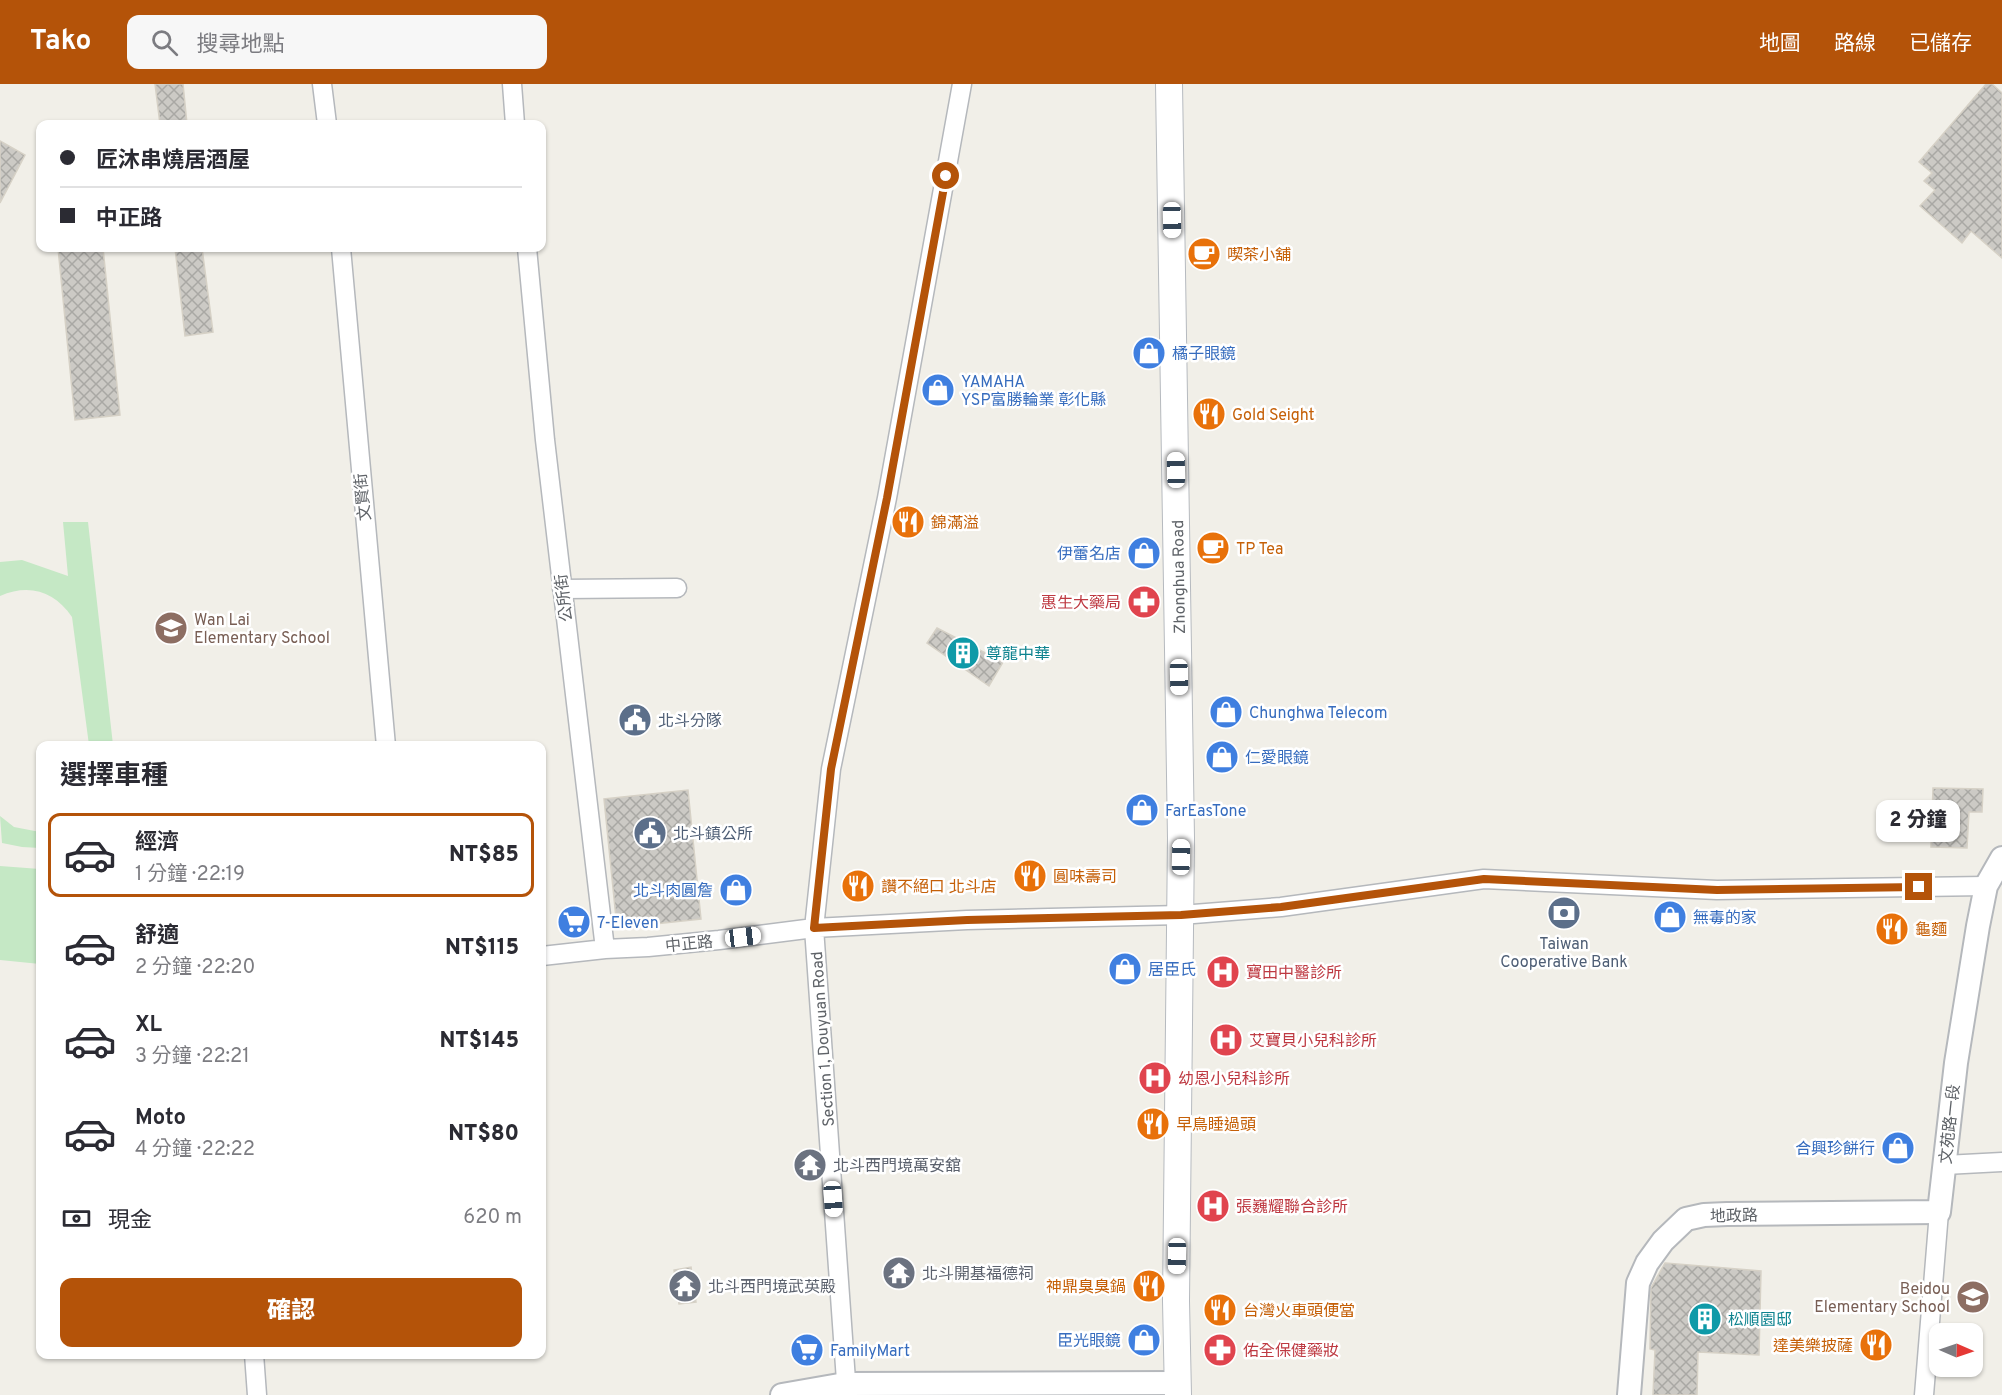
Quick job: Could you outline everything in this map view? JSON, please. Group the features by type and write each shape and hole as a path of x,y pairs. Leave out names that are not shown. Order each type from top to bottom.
{"main road":[{"name":"Zhonghua Road","path":"1169,84 1181,838 1176,1301 1178,1389"}],"street":[{"path":"322,84 326,120"},
{"path":"512,84 515,120"},
{"name":"Section 1, Douyuan Road","path":"846,1390 814,928 831,769 887,498 963,84"},
{"name":"文賢街","path":"340,252 386,741"},
{"name":"公所街","path":"527,252 545,440 605,949"},
{"path":"562,589 677,588"},
{"name":"文苑路一段","path":"1924,1395 1939,1212 1956,1063 1986,886 2002,858"},
{"name":"中正路","path":"546,956 648,947 814,928 967,920 1181,915 1281,907 1484,879 1717,890 1986,886"},
{"path":"1945,1165 2002,1162"},
{"name":"地政路","path":"1629,1395 1638,1283 1647,1263 1664,1241 1686,1219 1716,1214 1939,1212"},
{"path":"254,1359 257,1395"},
{"path":"782,1395 846,1390 1178,1389"}],"green space":[{"path":"63,522 88,522 113,741 88,741 72,617 58,601 41,592 22,590 0,596 0,562 22,560 68,576"},
{"path":"0,816 14,827 36,831 36,848 2,843"},
{"path":"0,866 36,869 36,964 0,960"}],"building":[{"path":"155,84 183,84 187,120 160,120"},
{"path":"1986,84 1992,84 2002,93 2002,258 1971,231 1962,243 1920,206 1935,190 1924,181 1932,173 1919,162"},
{"path":"0,141 25,155 0,203"},
{"path":"58,252 103,252 120,415 75,420"},
{"path":"175,252 203,252 213,332 185,336"},
{"name":"尊龍中華","path":"937,628 1003,662 989,686 927,643"},
{"path":"1933,788 1983,789 1982,812 1969,812 1967,848 1931,847"},
{"name":"北斗鎮公所","path":"688,790 701,919 617,928 604,799"},
{"name":"松順園邸","path":"1665,1263 1761,1271 1759,1355 1698,1352 1697,1395 1653,1395 1655,1350 1650,1349 1651,1288"},
{"name":"北斗西門境武英殿","path":"691,1267 696,1302 679,1304 674,1270"}],"place":[{"name":"喫茶小舖","path":"1204,254"},
{"name":"橘子眼鏡","path":"1149,353"},
{"name":"YAMAHA YSP富勝輪業 彰化縣","path":"938,390"},
{"name":"Gold Seight","path":"1209,414"},
{"name":"錦滿溢","path":"908,522"},
{"name":"TP Tea","path":"1213,548"},
{"name":"伊蕾名店","path":"1144,553"},
{"name":"惠生大藥局","path":"1144,602"},
{"name":"Wan Lai Elementary School","path":"171,628"},
{"name":"尊龍中華","path":"963,653"},
{"name":"Chunghwa Telecom","path":"1226,712"},
{"name":"北斗分隊","path":"635,720"},
{"name":"仁愛眼鏡","path":"1222,757"},
{"name":"FarEasTone","path":"1142,810"},
{"name":"北斗鎮公所","path":"650,833"},
{"name":"圓味壽司","path":"1030,876"},
{"name":"讚不絕口 北斗店","path":"858,886"},
{"name":"北斗肉圓詹","path":"736,890"},
{"name":"Taiwan Cooperative Bank","path":"1564,913"},
{"name":"無毒的家","path":"1670,917"},
{"name":"7-Eleven","path":"574,922"},
{"name":"龜麵","path":"1892,929"},
{"name":"居臣氏","path":"1125,969"},
{"name":"寶田中醫診所","path":"1223,972"},
{"name":"艾寶貝小兒科診所","path":"1226,1040"},
{"name":"幼恩小兒科診所","path":"1155,1078"},
{"name":"早鳥睡過頭","path":"1153,1124"},
{"name":"合興珍餅行","path":"1898,1148"},
{"name":"北斗西門境萬安舘","path":"810,1165"},
{"name":"張巍耀聯合診所","path":"1213,1206"},
{"name":"北斗開基福德祠","path":"899,1273"},
{"name":"北斗西門境武英殿","path":"685,1286"},
{"name":"神鼎臭臭鍋","path":"1149,1286"},
{"name":"Beidou Elementary School","path":"1973,1297"},
{"name":"台灣火車頭便當","path":"1220,1310"},
{"name":"松順園邸","path":"1705,1319"},
{"name":"臣光眼鏡","path":"1144,1340"},
{"name":"達美樂披薩","path":"1876,1345"},
{"name":"FamilyMart","path":"807,1350"},
{"name":"佑全保健藥妝","path":"1220,1350"}],"route":[{"path":"946,176 887,498 831,769 814,928 967,920 1181,915 1281,907 1484,879 1717,890 1919,887"}]}
